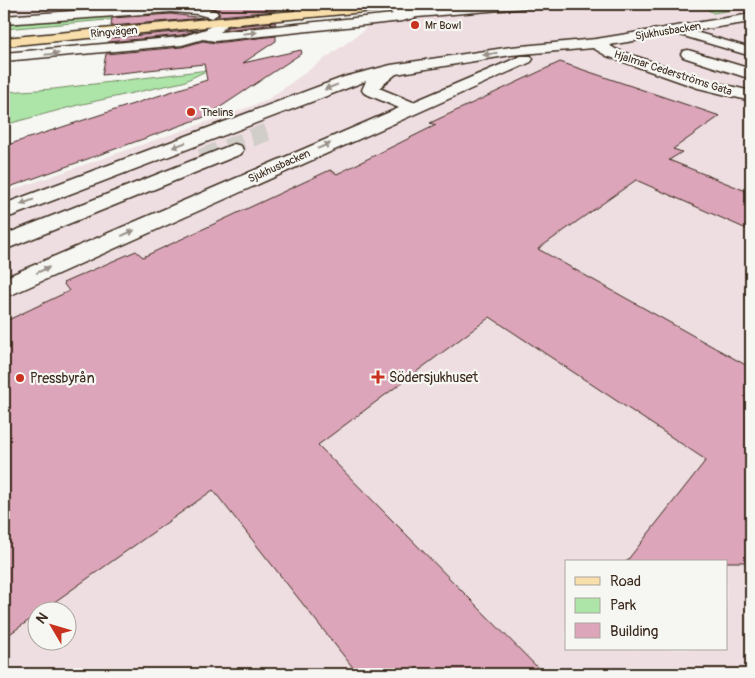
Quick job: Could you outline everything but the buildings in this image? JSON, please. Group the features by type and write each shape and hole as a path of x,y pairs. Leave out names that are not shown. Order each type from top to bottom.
{"main road":[{"name":"Ringvägen","path":"4,42 300,8 322,6 374,7"},
{"name":"Ringvägen","path":"4,34 218,18"}],"street":[{"name":"Ringvägen","path":"374,7 411,9 424,14 525,4"},
{"name":"Ringvägen","path":"4,20 171,8 198,10 218,18 221,26 202,35 182,41 4,58"},
{"name":"Ringvägen","path":"202,35 215,37 386,19 411,9"},
{"name":"Sjukhusbacken","path":"4,211 350,80 391,70 511,51 596,43 751,18"},
{"path":"728,22 751,30"},
{"path":"675,30 751,52"},
{"name":"Hjalmar Cederströms Gata","path":"596,43 612,54 704,85 751,96"},
{"name":"Sjukhusbacken","path":"4,288 266,171 556,48"},
{"path":"688,54 751,74"},
{"path":"704,85 730,67"},
{"path":"370,90 372,84 391,70"},
{"path":"353,97 370,90 413,108"},
{"path":"208,134 266,171"},
{"path":"4,242 234,150"}],"shaded area":[{"path":"4,4 259,4 186,11 174,10 4,23"},
{"name":"Södersjukhuset","path":"499,4 708,4 707,9 713,13 751,7 751,674 4,674 4,193 266,101 363,31 374,17"}],"green space":[{"path":"708,4 751,4 751,7 713,13 707,9"},
{"path":"174,10 185,13 4,29 4,23"},
{"path":"208,70 183,82 78,105 4,125 4,92 54,89"}],"tunnel":[{"path":"201,158 267,132"}],"place":[{"name":"Mr Bowl","path":"415,25"},
{"name":"Thelins","path":"191,112"},
{"name":"Södersjukhuset","path":"378,377"},
{"name":"Pressbyrån","path":"20,378"}]}
